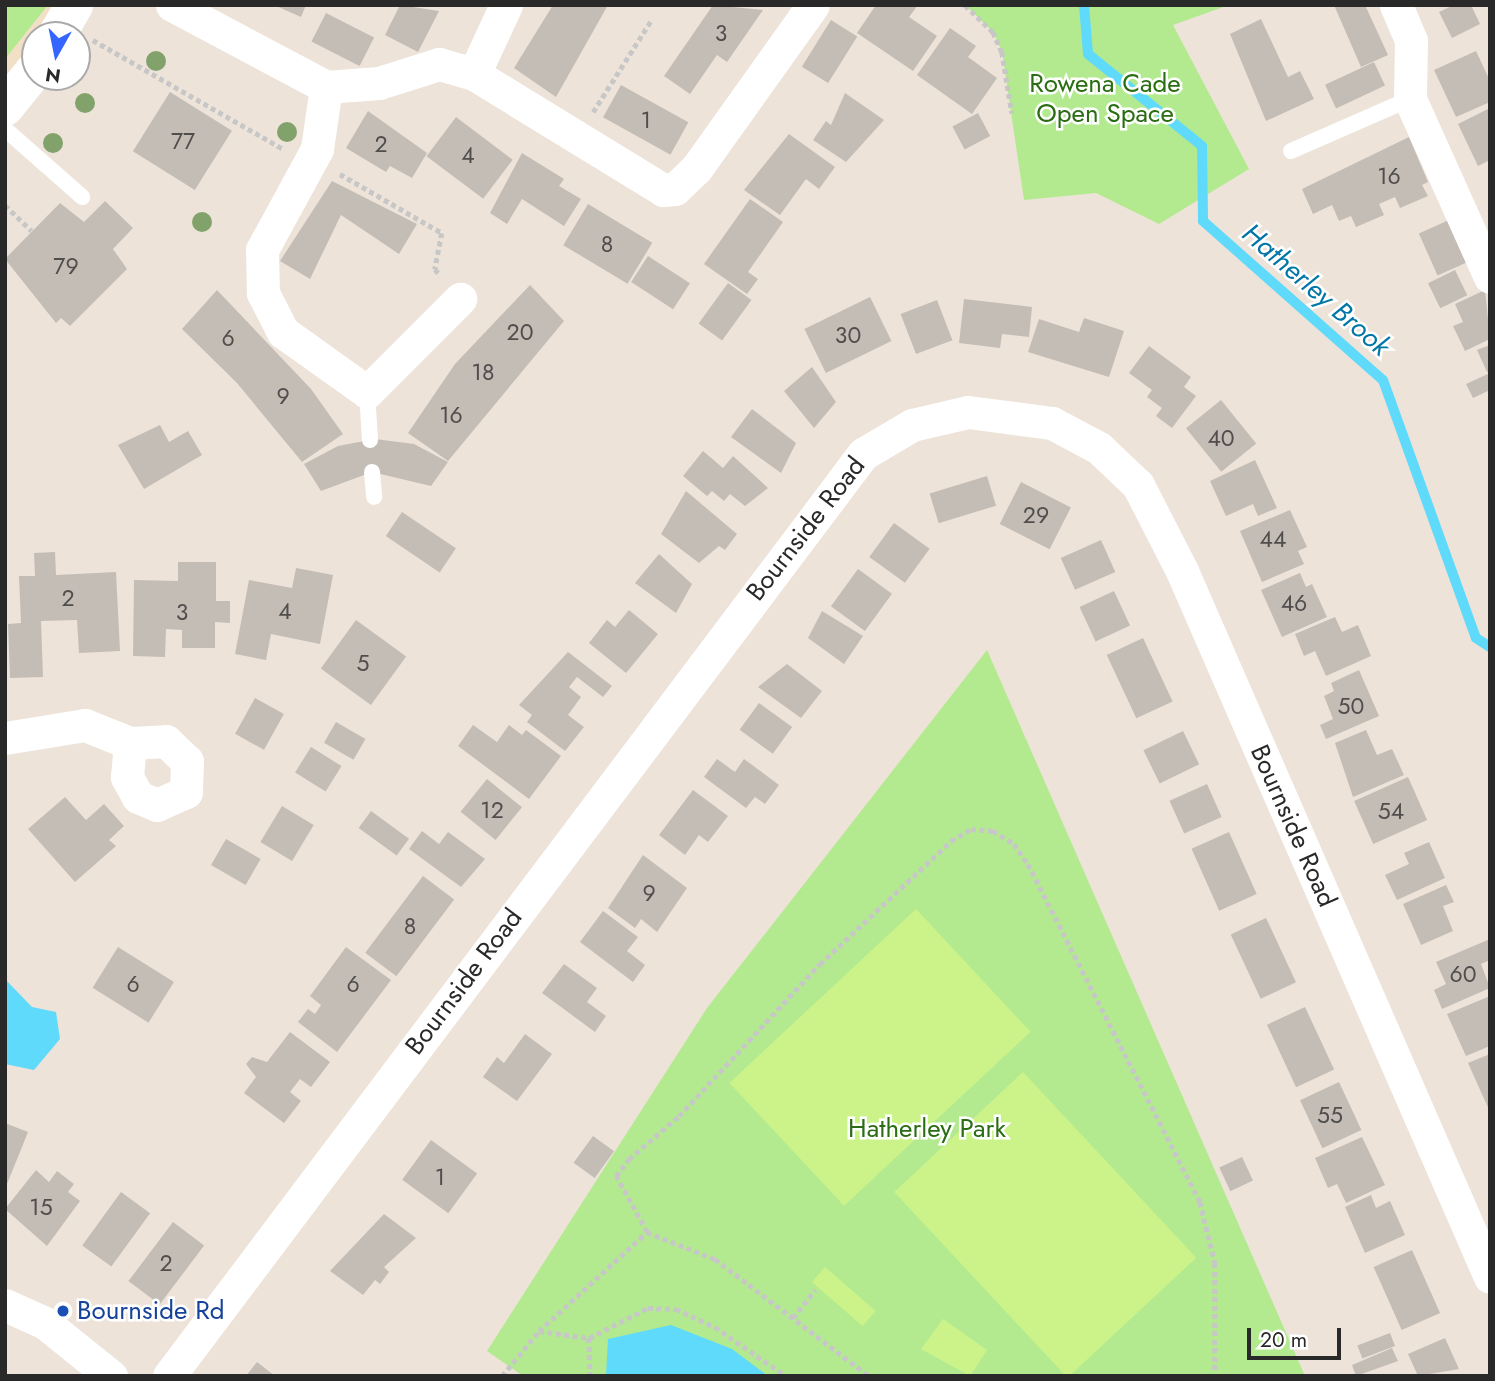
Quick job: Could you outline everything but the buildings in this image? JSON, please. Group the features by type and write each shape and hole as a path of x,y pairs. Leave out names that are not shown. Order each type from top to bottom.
{"street":[{"path":"172,5 326,87 379,83 439,64 474,74 649,184 675,189 696,169 813,5"},
{"path":"474,74 506,5"},
{"path":"1396,5 1410,41 1410,99 1490,277"},
{"path":"5,107 21,87"},
{"path":"326,87 310,160 265,240 263,292 283,332 367,392 460,299"},
{"name":"Bournside Road","path":"169,1376 863,454 912,425 968,412 1026,415 1064,428 1099,448 1138,485 1182,571 1490,1277"},
{"path":"5,738 85,725 130,743"},
{"path":"5,1305 46,1323 111,1376"}],"lane":[{"path":"1292,151 1410,99"},
{"path":"5,129 82,197"},
{"path":"367,392 370,440"},
{"path":"372,472 374,497"}],"path":[{"path":"965,5 993,32 1002,52 1012,113"},
{"path":"575,139 652,19"},
{"path":"91,36 442,233 435,269 460,299"},
{"path":"5,205 32,231"},
{"path":"869,1376 715,1259 647,1232 616,1176 629,1158 680,1116 820,964 951,841 971,830 993,831 1014,844 1028,864 1200,1202 1215,1263 1215,1376"},
{"path":"502,1376 539,1331 647,1232"},
{"path":"793,1318 815,1290"},
{"path":"539,1331 589,1338 648,1308 676,1309 715,1327 786,1376"},
{"path":"589,1338 590,1376"}],"shaded area":[{"path":"5,5 74,5 65,21 21,21 21,87 5,107"}],"green space":[{"path":"5,5 48,5 35,21 21,21 21,39 5,59"},
{"name":"Rowena Cade Open Space","path":"965,5 1229,5 1173,25 1249,169 1159,224 1096,193 1024,200 1002,52 993,32"},
{"name":"Hatherley Park","path":"987,650 1305,1376 523,1376 487,1351 707,1008"},
{"path":"916,909 1031,1032 844,1206 730,1083"},
{"path":"1023,1072 1196,1258 1069,1376 1066,1376 894,1192"},
{"path":"825,1267 876,1311 862,1326 812,1282"},
{"path":"943,1319 987,1350 970,1376 921,1349"}],"water":[{"path":"5,979 32,1007 56,1012 60,1039 34,1070 5,1064"},
{"path":"671,1325 732,1349 768,1376 606,1376 608,1339"}],"waterway":[{"name":"Hatherley Brook","path":"1084,5 1088,54 1202,146 1203,221 1383,380 1476,638 1490,647"}],"place":[{"name":"Bournside Rd","path":"63,1311"}]}
